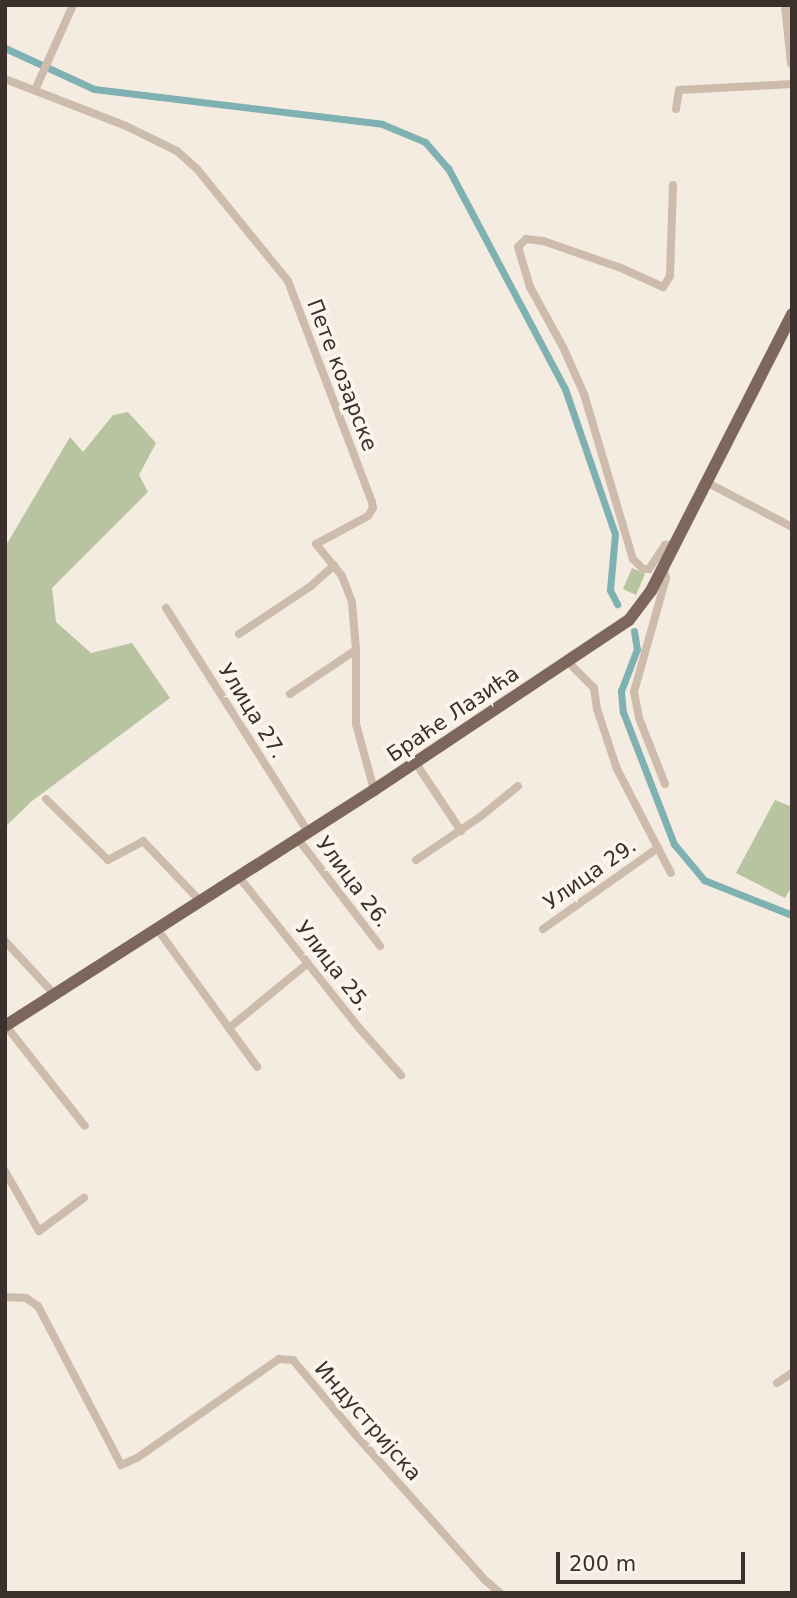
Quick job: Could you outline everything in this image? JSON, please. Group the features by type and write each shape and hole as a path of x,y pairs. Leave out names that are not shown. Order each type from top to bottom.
{"main road":[{"name":"Браће Лазића","path":"5,1026 374,790 634,615 647,599 792,314"}],"street":[{"path":"35,90 74,5"},
{"path":"786,5 792,64"},
{"name":"Пете козарске","path":"5,79 177,150 197,169 285,275 372,502 373,508 368,516 317,542 317,547 334,565 352,602 356,650 356,724 374,790"},
{"path":"676,109 679,90 792,84"},
{"path":"673,185 670,276 663,287 621,268 543,241 526,239 517,247 530,287 564,347 584,394 633,559 643,569 649,569 665,545 674,544"},
{"path":"706,482 792,527"},
{"path":"239,634 311,586 334,565"},
{"path":"663,568 666,578 634,692 639,718 665,784"},
{"name":"Улица 27.","path":"166,608 303,836"},
{"path":"290,694 356,650"},
{"name":"Улица 29.","path":"566,662 594,688 603,731 617,769 671,873"},
{"path":"415,762 461,831"},
{"path":"416,860 461,831 518,786"},
{"path":"46,799 108,860 143,841 201,902"},
{"name":"Улица 26.","path":"303,836 380,946"},
{"name":"Улица 29.","path":"543,929 658,848"},
{"name":"Улица 25.","path":"239,877 401,1075"},
{"path":"158,930 257,1067"},
{"path":"5,941 55,995"},
{"path":"229,1028 308,963"},
{"path":"5,1026 85,1126"},
{"path":"5,1171 39,1231 84,1198"},
{"name":"Индустријска","path":"5,1297 26,1298 38,1306 121,1465 137,1458 279,1359 293,1360 354,1433 485,1580 500,1593"},
{"path":"776,1383 792,1373"}],"green space":[{"path":"128,412 156,443 139,475 148,492 52,588 56,622 91,653 132,643 170,698 32,801 5,827 5,547 70,437 83,452 113,415"},
{"path":"632,568 645,574 636,595 623,589"},
{"path":"775,800 792,807 792,886 785,898 736,873"}],"waterway":[{"path":"5,48 94,89 382,124 425,142 448,168 565,389 615,534 610,590 617,604"},
{"path":"634,631 637,649 621,691 623,712 674,844 704,880 792,915"}]}
